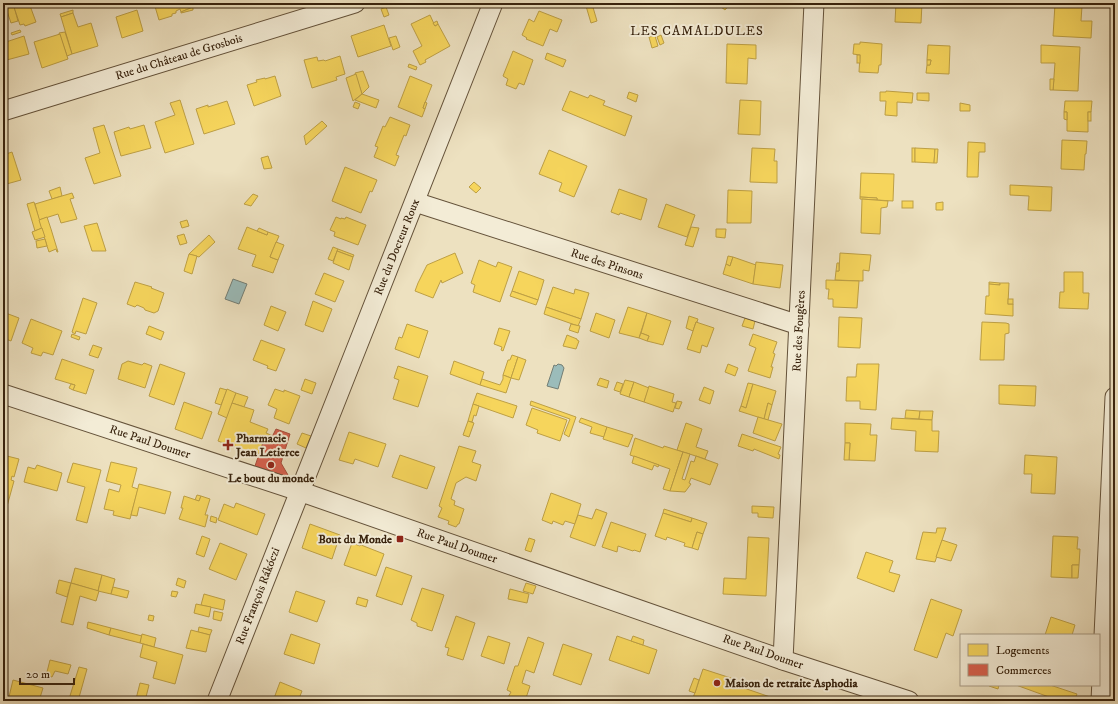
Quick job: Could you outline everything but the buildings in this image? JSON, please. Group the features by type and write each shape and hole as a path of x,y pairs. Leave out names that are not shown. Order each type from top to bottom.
{"street":[{"name":"Rue du Château de Grosbois","path":"3,111 355,3"},
{"name":"Rue du Docteur Roux","path":"299,491 493,3"},
{"name":"Rue des Fougères","path":"783,660 814,3"},
{"name":"Rue des Pinsons","path":"415,202 799,325"},
{"name":"Rue Paul Doumer","path":"3,394 299,491 783,660 909,701"},
{"path":"1101,701 1115,397"},
{"name":"Rue François Rákóczi","path":"217,701 299,491"}],"water":[{"path":"233,279 247,284 239,304 225,299"},
{"path":"558,364 562,365 564,368 558,389 547,386 554,365 556,366"}],"place":[{"name":"Pharmacie Jean Letierce","path":"228,445"},
{"name":"Le bout du monde","path":"271,465"},
{"name":"Bout du Monde","path":"400,539"},
{"name":"Maison de retraite Asphodia","path":"717,683"}],"district":[{"name":"LES CAMALDULES","path":"697,31"}]}
